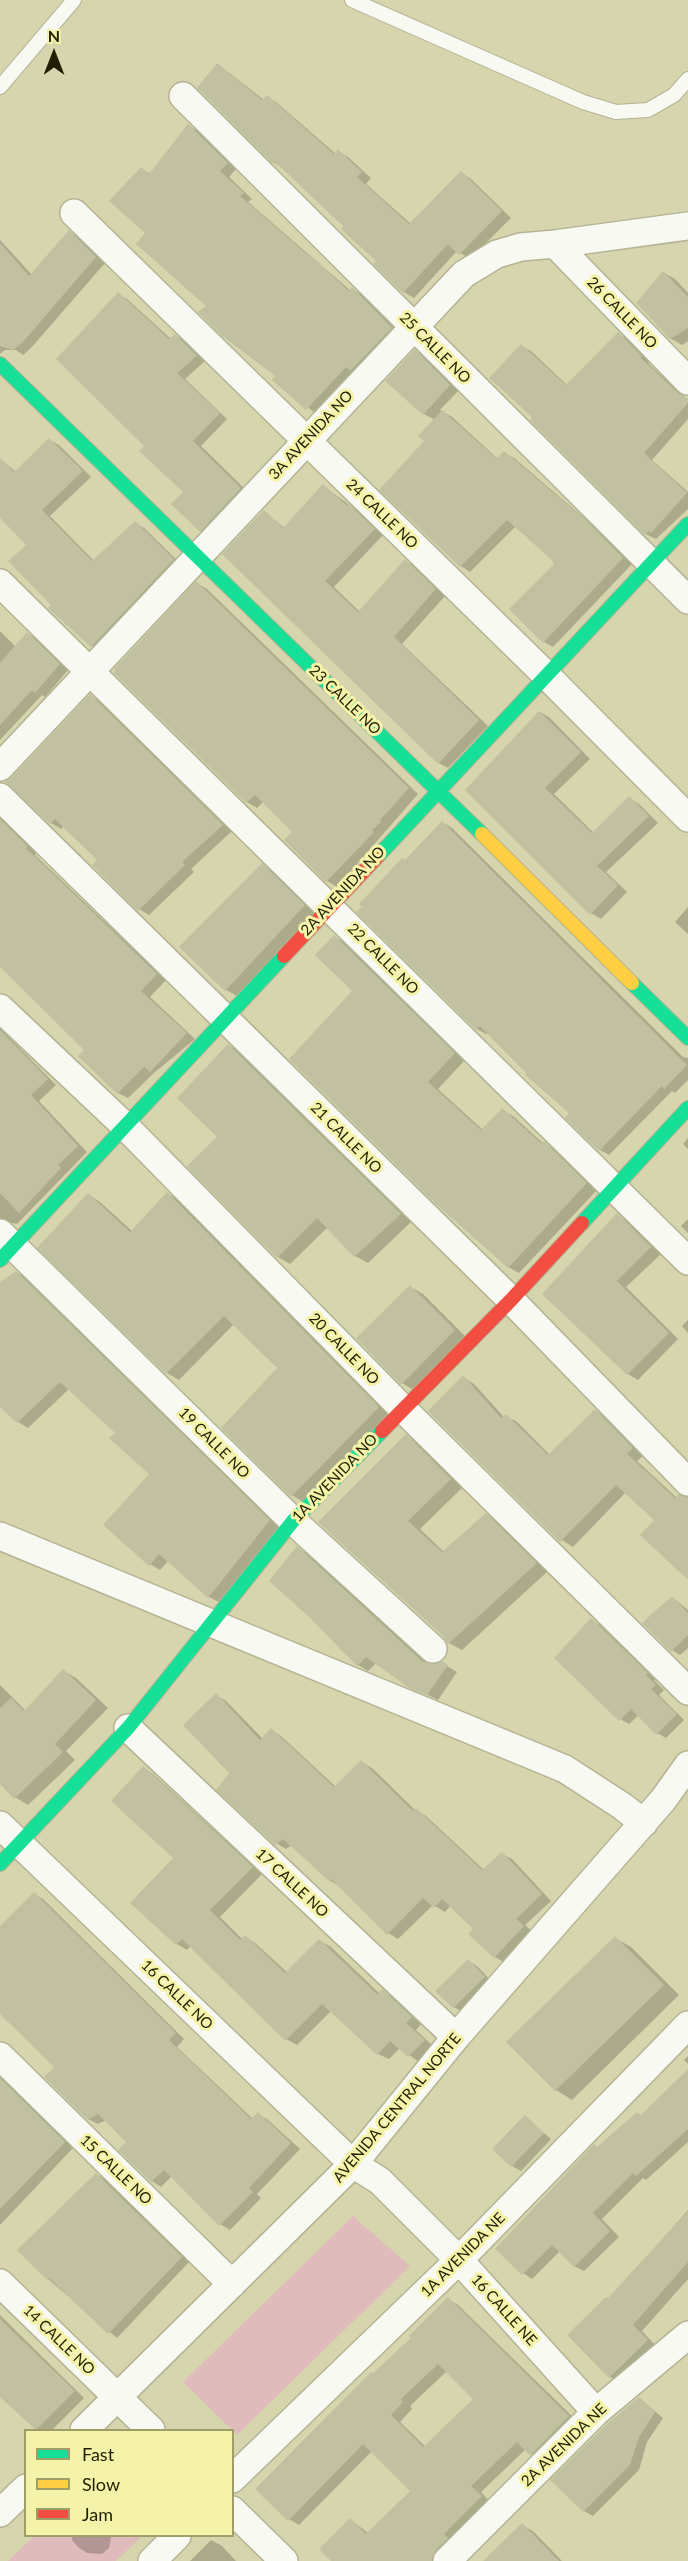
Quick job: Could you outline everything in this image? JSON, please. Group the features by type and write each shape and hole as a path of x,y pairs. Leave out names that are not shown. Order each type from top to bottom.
{"street":[{"name":"25 CALLE NO","path":"183,96 688,600"},
{"name":"24 CALLE NO","path":"74,213 545,674 688,818"},
{"name":"3A AVENIDA NO","path":"0,767 464,274 497,254 521,247 688,226"},
{"name":"26 CALLE NO","path":"555,244 688,381"},
{"name":"23 CALLE NO","path":"0,364 438,790 688,1038"},
{"name":"2A AVENIDA NO","path":"5,1246 125,1126 545,674 688,524"},
{"name":"22 CALLE NO","path":"0,583 90,669 688,1261"},
{"name":"21 CALLE NO","path":"0,797 511,1300 688,1482"},
{"name":"20 CALLE NO","path":"0,1008 125,1126 403,1409 688,1691"},
{"name":"1A AVENIDA NO","path":"0,1864 128,1728 293,1521 511,1300 688,1108"},
{"name":"19 CALLE NO","path":"5,1246 293,1521 433,1649"},
{"path":"0,1536 565,1769 644,1822"},
{"name":"17 CALLE NO","path":"128,1728 456,2037"},
{"name":"AVENIDA CENTRAL NORTE","path":"85,2429 353,2164 456,2037 644,1822 688,1765"},
{"name":"16 CALLE NO","path":"0,1825 353,2164"},
{"name":"1A AVENIDA NE","path":"234,2477 459,2260 688,2025"},
{"name":"15 CALLE NO","path":"0,2056 232,2284"},
{"name":"16 CALLE NE","path":"353,2164 380,2181 459,2260 596,2412"},
{"name":"14 CALLE NO","path":"0,2283 150,2429"},
{"name":"2A AVENIDA NE","path":"447,2561 596,2412 688,2335"},
{"path":"0,2513 24,2490"},
{"path":"234,2512 284,2561"},
{"path":"152,2561 175,2537"}],"lane":[{"path":"0,87 74,0"},
{"path":"352,0 583,102 616,111 648,110 674,95 688,80"}],"shaded area":[{"path":"353,2216 410,2266 237,2435 234,2429 231,2429 183,2382"},
{"path":"33,2537 141,2537 116,2561 8,2561"}],"building":[{"path":"217,63 262,100 267,95 334,154 338,149 362,172 357,177 409,224 461,171 502,211 459,255 448,244 403,293 373,264 376,261 341,229 343,226 274,161 272,163 197,88"},
{"path":"188,124 228,163 220,171 244,193 240,196 349,291 352,287 392,328 350,371 346,367 306,410 272,380 275,376 221,335 198,312 206,306 136,244 145,233 109,201 141,167 149,174"},
{"path":"69,230 96,257 22,343 13,350 0,346 0,243 29,276"},
{"path":"663,271 688,297 688,328 670,339 636,303"},
{"path":"118,292 169,339 175,334 197,356 177,373 220,413 193,441 241,488 200,532 171,504 183,492 139,451 144,446 56,359"},
{"path":"618,332 642,356 640,357 677,392 688,399 688,403 644,453 687,493 651,533 649,531 645,535 530,420 532,417 489,378 521,344 566,385"},
{"path":"415,349 450,385 423,415 385,381"},
{"path":"442,410 497,459 504,451 588,522 623,558 543,643 509,609 554,564 551,559 507,520 460,567 379,490 424,441 418,436"},
{"path":"49,438 83,471 42,510 92,561 135,521 174,559 91,647 48,608 51,605 8,561 26,545 0,518 0,458 14,472"},
{"path":"323,484 347,506 349,504 375,529 325,581 358,612 405,559 436,589 394,637 479,720 438,764 222,554 264,510 283,528"},
{"path":"196,581 409,788 372,830 374,832 326,882 284,840 292,832 255,795 246,803 114,673 116,671 114,669"},
{"path":"27,632 60,664 35,693 32,690 0,725 0,663"},
{"path":"90,694 223,825 182,862 185,865 138,911 92,865 97,860 55,819 50,824 5,782"},
{"path":"539,711 581,752 545,788 592,833 629,796 649,816 597,866 618,885 590,915 465,790"},
{"path":"0,819 28,847 26,848 157,974 141,991 187,1033 150,1072 144,1067 117,1094 78,1056 84,1050 0,967"},
{"path":"442,821 687,1065 664,1089 662,1086 599,1151 565,1118 569,1113 525,1075 526,1073 480,1026 476,1030 356,912 362,907 359,904 402,858 405,860"},
{"path":"262,863 305,905 225,991 179,947"},
{"path":"334,935 455,1053 428,1082 481,1130 502,1108 542,1144 544,1141 587,1183 508,1268 437,1205 289,1059 352,991 315,955"},
{"path":"0,1030 48,1079 31,1095 78,1146 58,1165 61,1168 19,1213 0,1193"},
{"path":"228,1044 401,1214 354,1257 317,1218 277,1258 187,1166 217,1137 177,1098"},
{"path":"167,1192 379,1407 291,1497 221,1428 277,1368 224,1316 166,1374 37,1248 88,1193 130,1232"},
{"path":"617,1213 651,1247 617,1281 669,1333 627,1375 542,1294"},
{"path":"16,1271 270,1520 208,1598 159,1554 149,1566 103,1525 149,1474 109,1438 115,1433 60,1382 17,1423 0,1407 0,1282"},
{"path":"410,1285 455,1330 401,1385 356,1338"},
{"path":"463,1375 501,1418 506,1414 548,1455 595,1409 633,1448 627,1454 675,1498 679,1494 688,1497 688,1580 640,1535 654,1520 616,1485 560,1542 428,1411"},
{"path":"406,1434 451,1479 408,1521 442,1552 486,1513 537,1563 448,1644 444,1637 318,1522"},
{"path":"297,1546 422,1661 430,1664 442,1661 448,1665 427,1695 411,1689 366,1657 357,1666 308,1616 269,1581"},
{"path":"672,1596 688,1613 688,1635 671,1652 642,1623"},
{"path":"591,1618 648,1673 646,1675 656,1685 651,1689 677,1714 656,1735 631,1709 619,1721 554,1658"},
{"path":"63,1669 96,1700 55,1744 63,1752 14,1799 0,1784 0,1708 11,1698 24,1711"},
{"path":"216,1693 260,1740 271,1728 334,1787 361,1760 413,1811 416,1808 482,1870 502,1852 542,1894 516,1919 524,1926 494,1958 468,1934 473,1929 442,1899 434,1908 423,1898 387,1935 331,1879 329,1881 283,1839 275,1845 216,1790 229,1773 183,1725"},
{"path":"143,1766 253,1867 210,1910 240,1940 245,1935 285,1973 319,1939 378,1995 382,1989 412,2017 406,2023 425,2040 408,2057 390,2041 377,2055 322,2004 285,2041 182,1939 176,1945 130,1903 173,1858 111,1801"},
{"path":"34,1892 176,2033 169,2040 251,2119 258,2112 291,2143 249,2188 253,2192 219,2226 164,2170 151,2182 118,2150 126,2142 98,2114 88,2120 44,2077 54,2067 0,2014 0,1926"},
{"path":"615,1936 664,1985 555,2091 506,2042"},
{"path":"468,1959 485,1977 453,2008 435,1991"},
{"path":"688,2069 688,2129 636,2176 633,2173 593,2213 610,2231 574,2267 552,2245 522,2275 495,2249 594,2144 597,2147 637,2112 641,2115"},
{"path":"0,2078 65,2142 0,2209"},
{"path":"525,2115 544,2133 511,2167 492,2149"},
{"path":"96,2173 182,2257 108,2334 17,2250"},
{"path":"688,2211 688,2262 633,2325 648,2340 609,2378 567,2335 606,2297 608,2298"},
{"path":"448,2297 569,2416 530,2456 517,2442 471,2486 482,2496 444,2534 448,2538 436,2550 432,2561 331,2561 319,2549 350,2518 366,2534 410,2491 363,2444 288,2521 255,2489 371,2372 373,2373 411,2338 409,2336","holes":["438,2364 473,2399 423,2447 391,2415 403,2402 401,2399"]},
{"path":"0,2319 75,2391 37,2429 0,2397"},
{"path":"639,2397 655,2412 639,2437 630,2465 583,2512 550,2480 607,2424"},
{"path":"522,2523 559,2561 483,2561"}],"traffic: fast":[{"path":"0,364 482,834"},
{"path":"378,856 688,524"},
{"path":"0,1260 284,956"},
{"path":"632,983 688,1038"},
{"path":"582,1223 688,1108"},
{"path":"0,1864 128,1728 293,1521 382,1431"}],"traffic: slow":[{"path":"482,834 632,983"}],"traffic: jam":[{"path":"284,956 378,856"},
{"path":"382,1431 511,1300 582,1223"}]}
